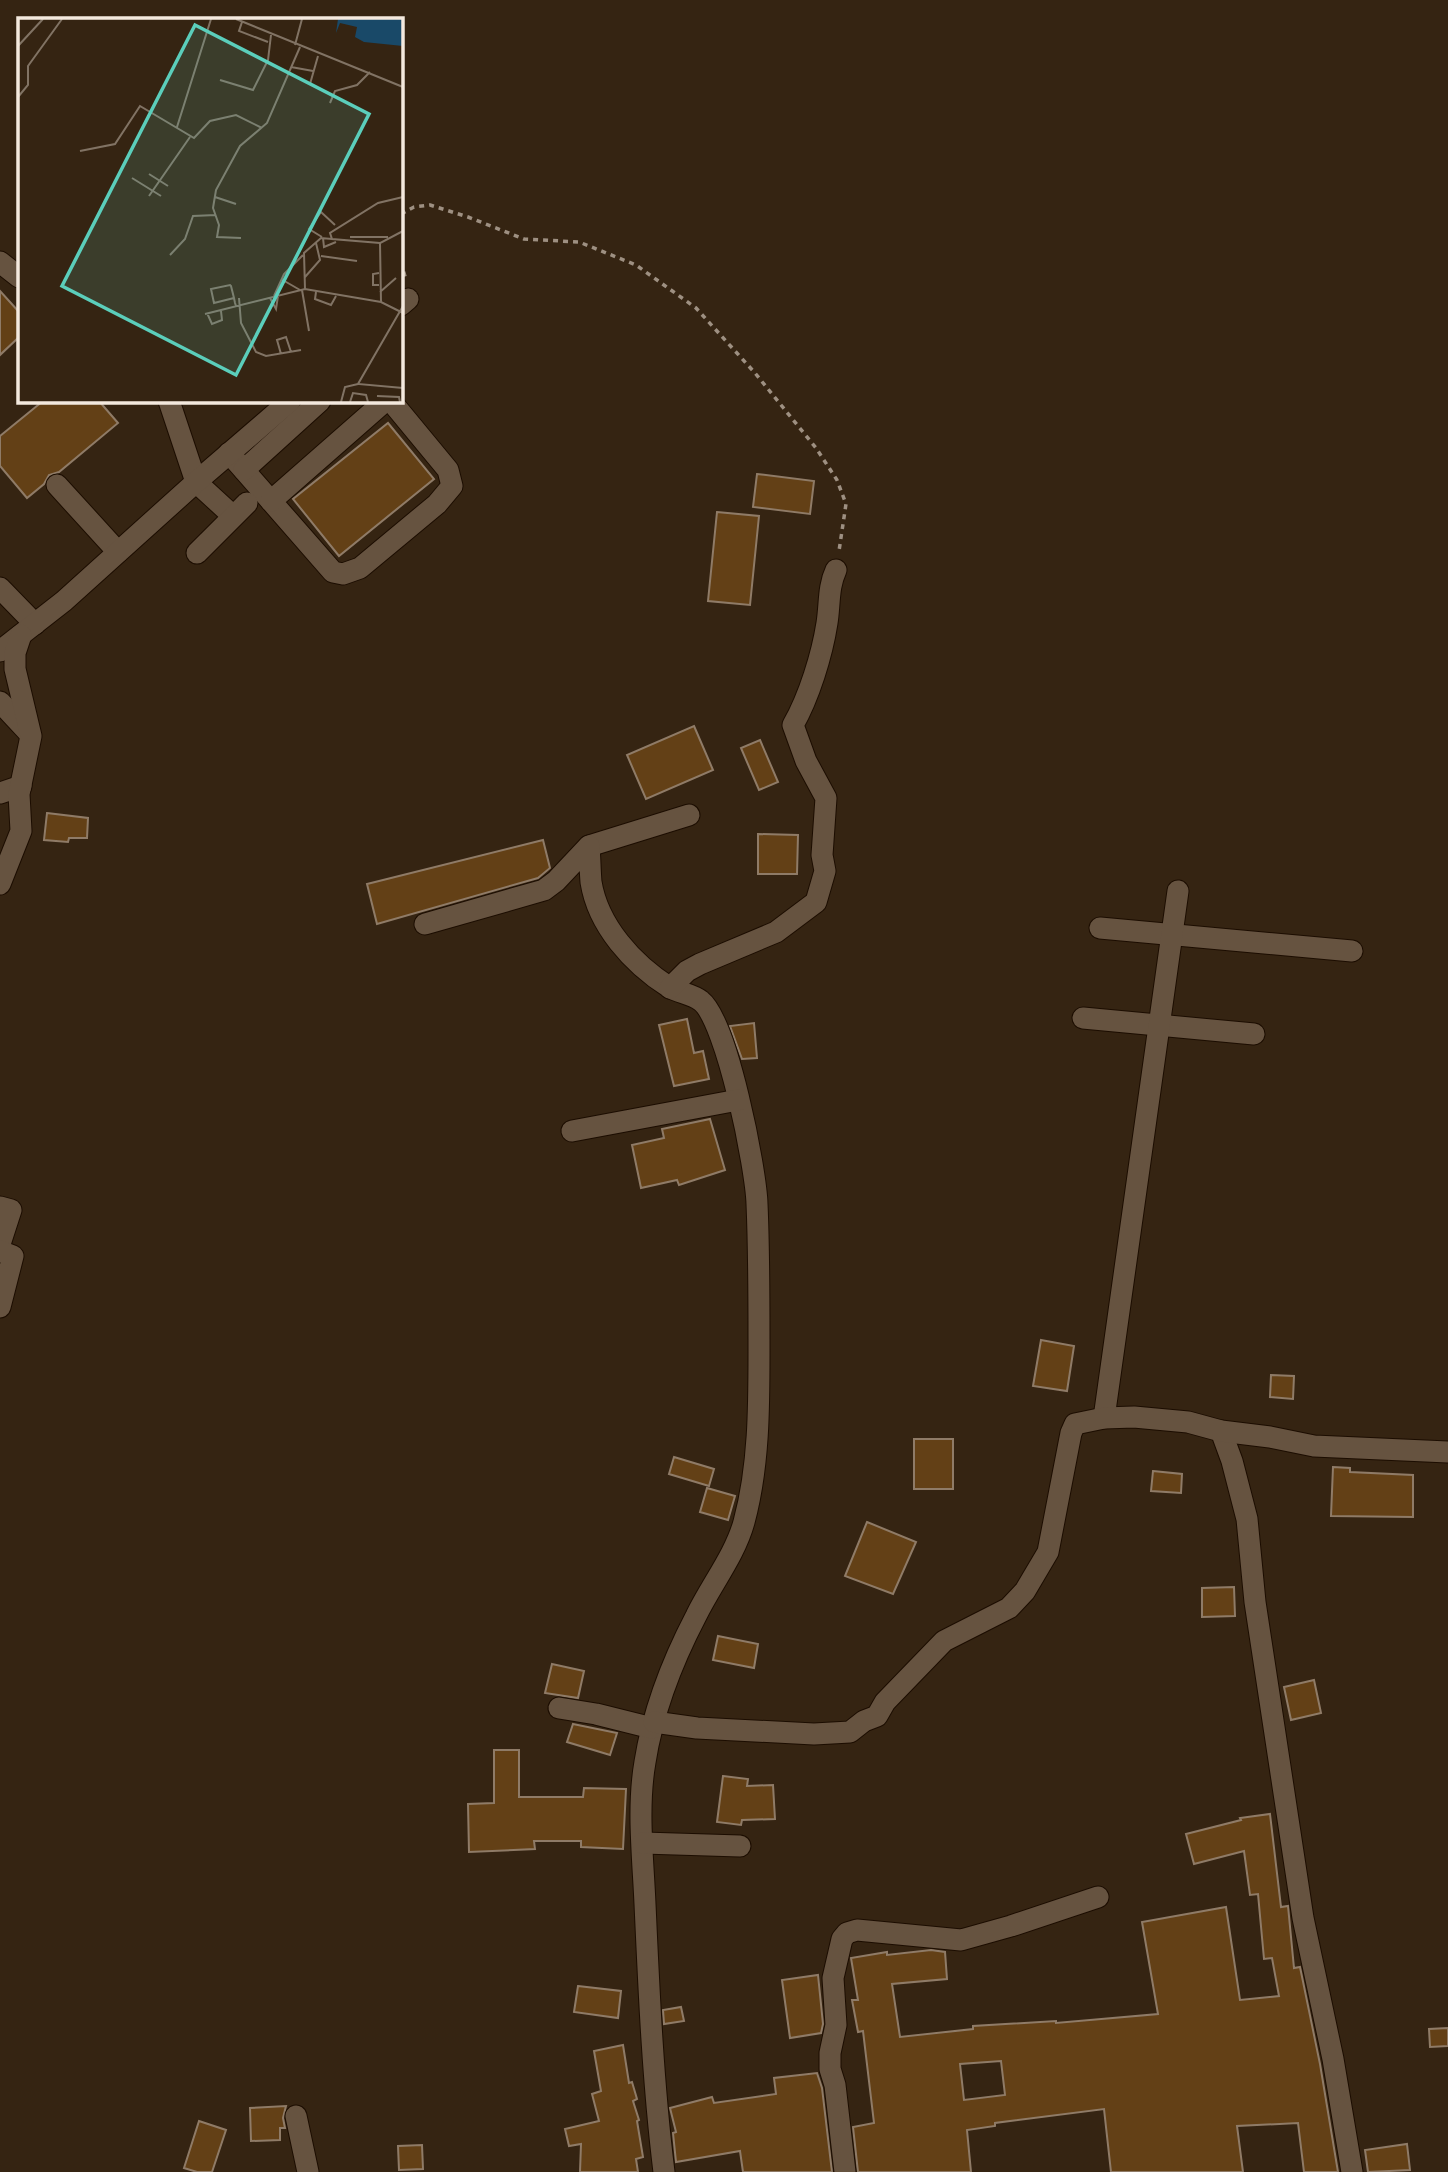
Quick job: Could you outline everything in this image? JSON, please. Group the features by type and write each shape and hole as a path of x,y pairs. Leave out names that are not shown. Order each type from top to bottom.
{"street":[{"path":"0,262 18,276"},
{"path":"169,402 196,482 240,509 197,553"},
{"path":"0,651 28,630 289,402"},
{"path":"244,470 319,402"},
{"path":"229,453 333,572 343,574 360,568 427,512 452,486 448,470 392,402"},
{"path":"271,500 373,404"},
{"path":"57,485 118,552"},
{"path":"670,988 687,971 776,932 816,902 825,871 822,855 826,798 793,725 803,707 818,664 829,613 830,586 836,570"},
{"path":"0,588 28,630"},
{"path":"0,884 21,831 19,794 32,736 15,653 28,630"},
{"path":"0,702 32,736"},
{"path":"0,793 21,786"},
{"path":"425,925 544,890 589,846 689,816"},
{"path":"589,846 592,885 611,931 625,951 670,988 702,1002 714,1020 722,1039 738,1100 757,1200 759,1397 755,1456 744,1522 734,1548 695,1617 667,1676 644,1765 643,1843 650,1998 664,2172"},
{"path":"1104,1419 1178,891"},
{"path":"1100,928 1352,951"},
{"path":"1083,1018 1254,1034"},
{"path":"572,1131 738,1100"},
{"path":"0,1206 11,1210 0,1244"},
{"path":"0,1251 13,1256 0,1307"},
{"path":"559,1708 653,1725 814,1734 850,1732 864,1721 877,1716 885,1702 944,1641 1009,1608 1025,1591 1048,1552 1070,1433 1075,1424 1134,1418 1188,1422 1314,1446 1448,1452"},
{"path":"1221,1430 1247,1519 1255,1602 1303,1918 1333,2059 1352,2172"},
{"path":"643,1843 740,1846"},
{"path":"845,2172 830,2053 836,2025 833,1978 838,1951 847,1933 858,1930 878,1931 961,1940 1098,1897"},
{"path":"296,2116 308,2172"}],"path":[{"path":"402,213 414,207 430,205 524,239 579,242 636,265 696,308 764,383 816,448 837,480 846,504 836,570"}],"building":[{"path":"0,291 18,311 18,338 0,355"},
{"path":"42,402 100,402 118,423 59,472 49,475 44,484 27,498 0,466 0,436"},
{"path":"388,423 434,479 339,556 293,499"},
{"path":"757,474 814,481 810,514 753,507"},
{"path":"717,512 759,516 750,605 708,601"},
{"path":"694,726 713,770 646,799 627,755"},
{"path":"760,740 778,782 759,790 741,748"},
{"path":"47,813 88,818 87,838 69,838 68,842 44,840"},
{"path":"758,834 798,835 797,874 758,874"},
{"path":"543,840 550,868 538,878 377,924 367,884"},
{"path":"687,1019 694,1053 703,1051 709,1079 674,1086 659,1025"},
{"path":"754,1023 757,1058 742,1059 730,1026"},
{"path":"710,1119 725,1170 679,1185 677,1180 641,1188 632,1145 664,1138 662,1129"},
{"path":"1041,1340 1074,1346 1067,1391 1033,1386"},
{"path":"1271,1375 1294,1376 1293,1399 1270,1397"},
{"path":"914,1439 953,1439 953,1489 914,1489"},
{"path":"674,1457 714,1469 709,1486 669,1474"},
{"path":"1333,1467 1350,1468 1350,1472 1413,1475 1413,1517 1331,1516"},
{"path":"1153,1471 1182,1474 1181,1493 1151,1491"},
{"path":"707,1488 735,1496 728,1520 700,1512"},
{"path":"867,1522 916,1542 893,1594 845,1576"},
{"path":"1234,1587 1235,1616 1202,1617 1202,1588"},
{"path":"718,1636 758,1644 754,1668 713,1660"},
{"path":"552,1664 584,1671 578,1698 545,1693"},
{"path":"1314,1680 1321,1713 1291,1720 1284,1687"},
{"path":"573,1724 617,1733 610,1755 567,1742"},
{"path":"494,1750 519,1750 519,1797 583,1797 584,1788 626,1789 623,1849 581,1847 581,1841 534,1841 535,1849 469,1852 468,1804 494,1803"},
{"path":"723,1776 748,1779 747,1786 773,1785 775,1819 742,1820 741,1825 717,1822"},
{"path":"1270,1814 1281,1907 1288,1906 1294,1968 1300,1967 1338,2172 1304,2172 1298,2123 1237,2126 1243,2172 1111,2172 1104,2109 995,2123 995,2126 967,2130 971,2172 858,2172 853,2127 874,2123 863,2031 858,2032 852,2000 858,2000 851,1958 887,1952 887,1955 931,1950 945,1952 947,1979 892,1984 900,2037 973,2029 973,2026 1056,2023 1158,2014 1142,1922 1226,1907 1240,2000 1279,1996 1272,1958 1264,1959 1258,1894 1250,1895 1244,1851 1194,1864 1186,1834 1241,1820 1240,1818","holes":["1001,2061 1005,2095 964,2100 960,2064"]},
{"path":"818,1975 823,2024 821,2033 790,2038 782,1980"},
{"path":"578,1986 621,1991 618,2018 574,2012"},
{"path":"681,2007 684,2021 664,2024 663,2010"},
{"path":"1448,2028 1448,2046 1430,2047 1429,2029"},
{"path":"623,2045 629,2083 632,2082 637,2099 633,2101 639,2120 643,2157 636,2159 638,2172 580,2172 581,2144 569,2146 565,2129 599,2121 592,2094 601,2091 594,2051"},
{"path":"817,2073 822,2088 832,2172 743,2172 740,2151 676,2162 673,2133 676,2132 670,2108 712,2097 714,2103 776,2094 774,2078"},
{"path":"286,2106 283,2118 285,2128 280,2128 280,2140 251,2141 250,2108"},
{"path":"199,2121 226,2130 212,2172 197,2172 184,2168"},
{"path":"1407,2144 1410,2170 1368,2172 1365,2150"},
{"path":"422,2145 423,2169 399,2170 398,2146"}]}
